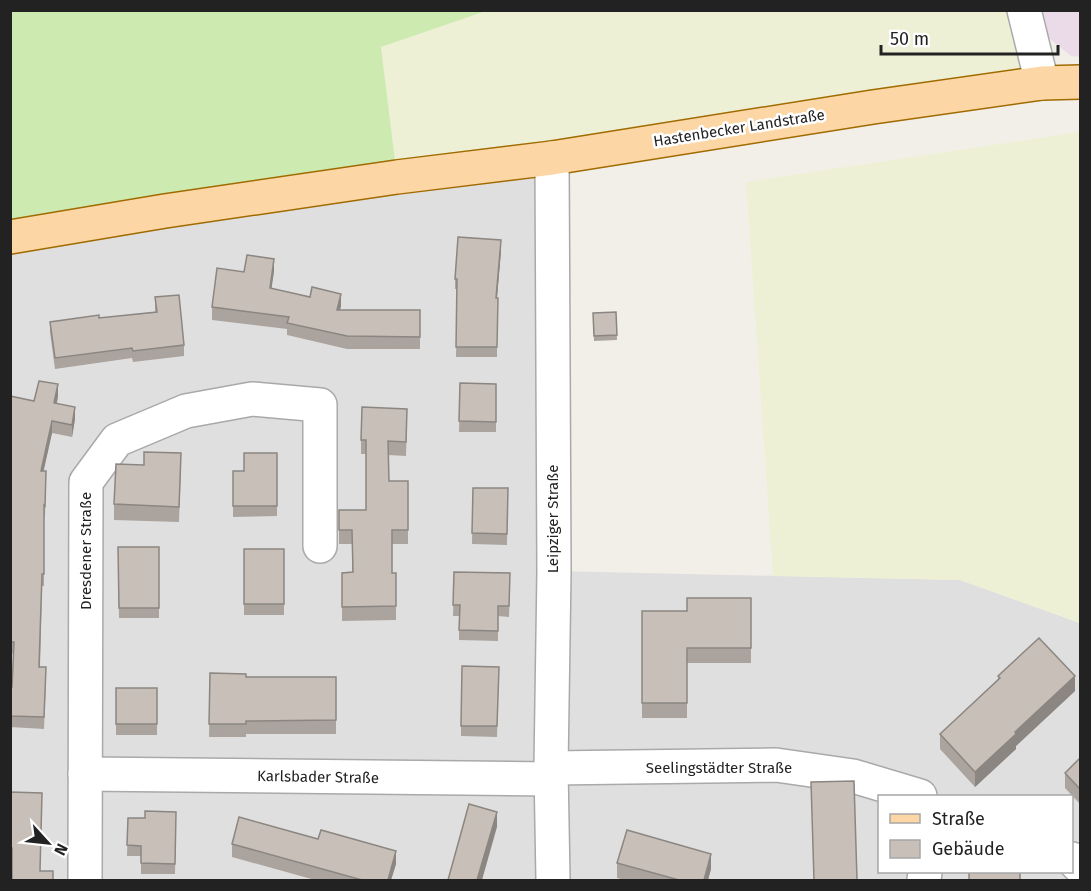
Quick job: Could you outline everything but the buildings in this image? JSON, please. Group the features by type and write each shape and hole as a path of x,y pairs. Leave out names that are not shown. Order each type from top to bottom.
{"main road":[{"name":"Hastenbecker Landstraße","path":"10,237 165,211 397,177 552,158 873,107 1042,83 1080,82"}],"street":[{"path":"1024,10 1042,83"},
{"name":"Leipziger Straße","path":"552,158 554,572 551,774 553,880"},
{"name":"Dresdener Straße","path":"86,880 86,482 117,440 186,411 252,399 320,405 320,546"},
{"name":"Seelingstädter Straße","path":"551,774 776,765 853,776 917,795"},
{"name":"Karlsbader Straße","path":"85,774 551,774"}],"shaded area":[{"path":"1042,11 1080,11 1080,57 1071,56 1049,38"},
{"path":"552,158 554,571 960,580 1080,623 1080,880 11,880 11,238"}],"green space":[{"path":"11,11 486,11 381,47 397,177 11,238"},
{"path":"486,11 1024,11 1042,83 397,177 381,47"},
{"path":"1080,132 1080,623 960,580 773,576 746,182"}]}
